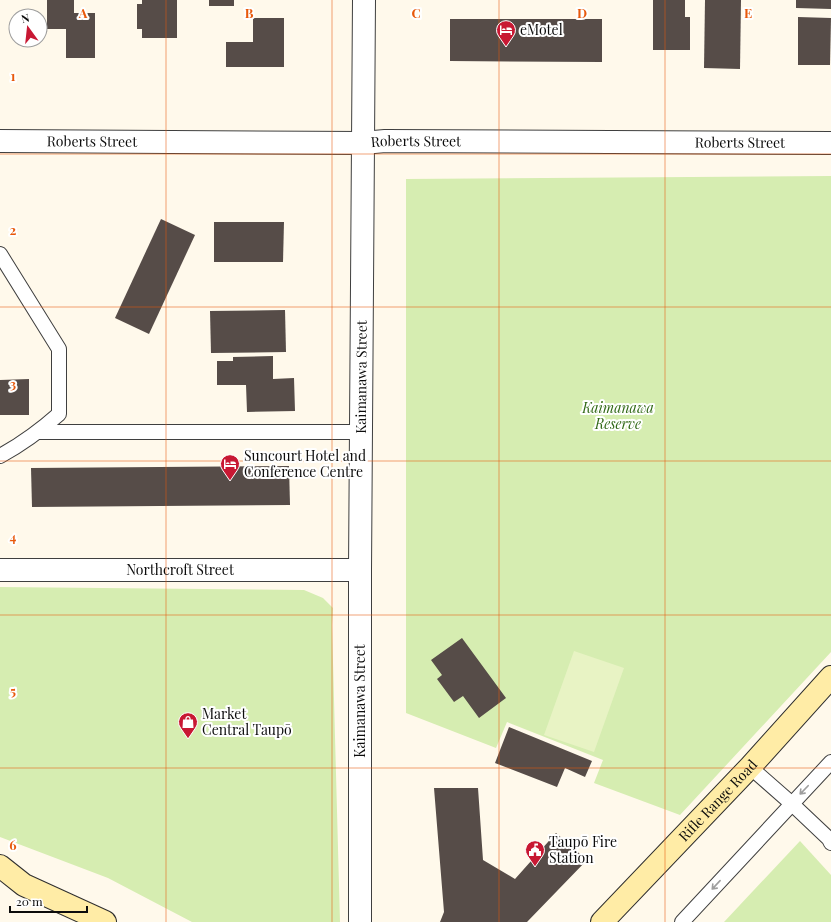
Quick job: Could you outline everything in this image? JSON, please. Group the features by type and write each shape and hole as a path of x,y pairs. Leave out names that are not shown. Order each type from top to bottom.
{"street":[{"name":"Kaimanawa Street","path":"360,922 360,570 364,0"},
{"name":"Roberts Street","path":"0,141 385,141 831,144"},
{"name":"Northcroft Street","path":"0,570 360,570"},
{"name":"Rifle Range Road","path":"602,922 750,767 831,677"},
{"path":"0,866 24,885"},
{"path":"0,880 24,885 105,922"}],"lane":[{"path":"0,254 58,349 60,414 19,446 0,456"},
{"path":"38,432 362,432"},
{"path":"682,922 791,803 831,762"},
{"path":"750,767 791,803 829,839 831,843"}],"green space":[{"name":"Kaimanawa Reserve","path":"831,176 831,652 680,815 594,783 603,760 507,722 496,748 406,713 406,179"},
{"path":"0,587 304,590 323,598 333,608 332,625 340,922 192,922 108,878 0,837"},
{"path":"574,651 624,668 594,752 544,735"},
{"path":"800,841 831,875 831,922 724,922"}],"building":[{"path":"47,0 74,0 74,13 95,13 95,58 66,58 66,29 48,29"},
{"path":"142,0 177,0 177,38 142,38 142,29 137,29 137,4 142,4"},
{"path":"209,0 234,0 234,6 209,6"},
{"path":"653,0 685,0 685,17 690,17 690,50 653,50"},
{"path":"705,0 741,0 740,69 704,68"},
{"path":"796,0 831,0 831,9 796,8"},
{"path":"798,17 831,18 830,65 798,65"},
{"path":"253,18 284,18 284,67 226,67 226,42 253,42"},
{"path":"450,19 602,19 602,62 450,61"},
{"path":"161,219 195,235 149,334 115,318"},
{"path":"214,222 284,222 283,262 214,262"},
{"path":"285,310 286,352 211,353 210,311"},
{"path":"273,356 273,379 294,378 295,411 247,412 246,385 217,385 217,361 233,361 233,357"},
{"path":"29,379 29,415 0,415 0,380"},
{"path":"289,466 290,505 32,507 31,468"},
{"path":"462,638 506,698 479,718 463,696 454,702 437,679 442,675 431,660"},
{"path":"509,727 592,761 585,777 565,768 557,787 495,763"},
{"path":"434,788 478,788 483,860 515,879 556,833 587,860 527,922 440,922 444,912"}],"place":[{"name":"eMotel","path":"506,47"},
{"name":"Suncourt Hotel and Conference Centre","path":"230,481"},
{"name":"Market Central Taupō","path":"188,739"},
{"name":"Taupō Fire Station","path":"535,867"}]}
